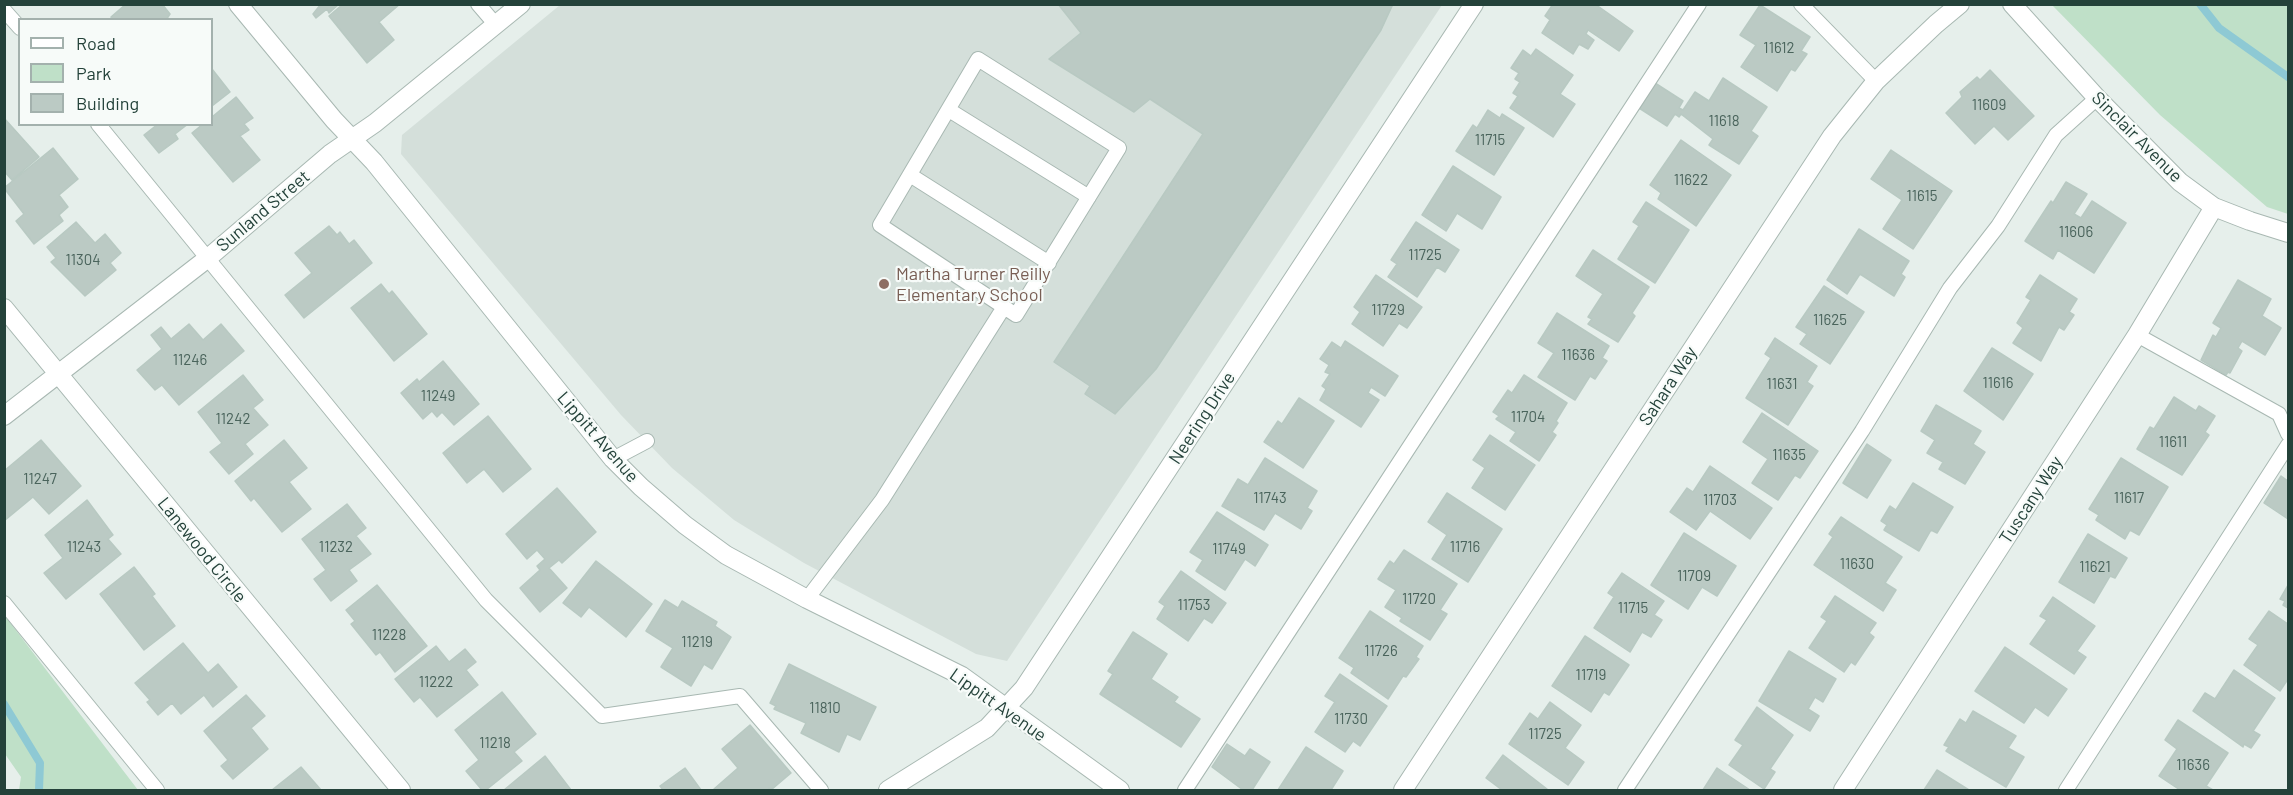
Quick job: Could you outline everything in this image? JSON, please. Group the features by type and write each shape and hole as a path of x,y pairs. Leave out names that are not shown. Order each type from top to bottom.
{"street":[{"name":"Lippitt Avenue","path":"238,4 374,162 613,459 641,487 726,555 807,599 962,676 1036,732 1120,790"},
{"name":"Sunland Street","path":"4,416 208,258 330,154 375,123 521,4"},
{"name":"Neering Drive","path":"888,790 987,728 1007,708 1037,669 1474,4"},
{"name":"Sahara Way","path":"1403,790 1825,146 1876,81 1960,4"},
{"name":"Sinclair Avenue","path":"2012,4 2097,98 2180,182 2214,207 2289,233"},
{"name":"Tuscany Way","path":"1843,790 2137,335 2214,207"},
{"name":"Lanewood Circle","path":"4,308 401,790"}],"lane":[{"path":"478,4 496,25"},
{"path":"1185,790 1699,4"},
{"path":"1801,4 1876,81"},
{"path":"4,10 18,26"},
{"path":"978,59 1119,148 1016,315 880,225 948,110 978,59"},
{"path":"1625,790 1862,431 1950,288 1998,226 2056,135 2097,98"},
{"path":"948,110 1089,197"},
{"path":"100,126 486,600 603,716 740,696 821,790"},
{"path":"910,175 1049,263"},
{"path":"807,599 882,500 1004,307"},
{"path":"2137,335 2279,414 2289,434"},
{"path":"613,459 647,441"},
{"path":"2066,790 2289,445"},
{"path":"4,603 157,790"}],"shaded area":[{"name":"Martha Turner Reilly Elementary School","path":"560,5 1442,5 1007,661 976,654 804,563 734,520 672,468 621,415 401,154 402,135"}],"green space":[{"path":"2052,5 2288,5 2288,214 2267,207 2160,115"},
{"path":"4,616 138,790 19,790 21,777 5,754"}],"building":[{"path":"126,4 162,4 170,14 167,18 111,17"},
{"path":"321,4 339,4 329,13 327,9 316,18 313,14"},
{"path":"343,4 400,4 379,22 394,40 367,63 329,16"},
{"path":"1058,4 1393,4 1381,30 1156,369 1115,414 1085,394 1090,386 1054,362 1203,134 1150,99 1134,112 1049,59 1081,33"},
{"path":"1553,4 1595,4 1633,31 1619,51 1588,30 1586,34 1594,40 1588,49 1579,44 1573,54 1542,33 1550,20 1545,16"},
{"path":"1760,5 1810,37 1801,51 1807,54 1795,71 1791,69 1777,91 1741,67 1756,45 1740,35"},
{"path":"1536,49 1573,75 1560,94 1575,104 1553,137 1510,108 1518,96 1513,93 1520,82 1515,79 1519,73 1511,68 1523,50 1531,56"},
{"path":"213,70 230,92 213,105"},
{"path":"1990,70 2034,116 2008,140 1994,126 1975,144 1946,113 1962,97 1960,92 1977,77 1980,80"},
{"path":"1723,78 1767,107 1751,131 1758,136 1739,164 1709,145 1713,139 1681,114 1679,117 1675,114 1667,126 1639,108 1655,83 1683,101 1679,108 1683,110 1695,92 1709,101"},
{"path":"236,97 253,118 244,124 249,130 240,136 260,160 233,182 192,133 201,126 213,126 213,116"},
{"path":"1488,110 1500,118 1502,114 1524,128 1494,175 1456,151 1473,125 1477,128"},
{"path":"4,118 39,157 12,180 4,171"},
{"path":"155,126 185,126 175,134 178,139 159,153 144,135"},
{"path":"1681,140 1731,175 1696,226 1658,199 1661,193 1650,185"},
{"path":"53,148 78,179 59,195 68,207 59,215 63,221 34,244 16,221 24,214 4,188"},
{"path":"1891,150 1952,191 1913,249 1883,229 1902,200 1871,179"},
{"path":"1453,166 1501,197 1482,229 1457,213 1446,231 1422,215"},
{"path":"2066,182 2087,194 2074,214 2081,218 2092,201 2126,223 2094,273 2058,250 2053,259 2025,241"},
{"path":"1646,202 1689,230 1655,283 1618,259 1639,226 1633,222"},
{"path":"76,222 95,243 105,234 121,253 110,263 116,270 85,296 51,262 56,258 47,247"},
{"path":"1416,222 1459,250 1445,272 1437,267 1417,297 1388,277 1397,264 1391,260"},
{"path":"329,226 337,235 340,232 349,244 354,240 372,263 304,318 285,295 312,273 295,253"},
{"path":"1859,229 1909,261 1901,274 1905,277 1894,296 1860,274 1847,294 1827,280"},
{"path":"1593,250 1649,287 1632,313 1635,316 1618,342 1588,324 1592,319 1588,317 1603,294 1576,276"},
{"path":"1376,275 1422,307 1407,328 1399,323 1383,346 1352,324 1360,312 1354,307"},
{"path":"2040,275 2077,299 2069,312 2074,315 2064,330 2059,327 2041,361 2013,343 2023,328 2017,323 2031,300 2026,297"},
{"path":"2238,280 2271,299 2262,316 2281,328 2265,355 2242,341 2238,348 2242,351 2230,373 2226,375 2201,360 2213,335 2216,337 2221,328 2213,323"},
{"path":"381,284 389,294 392,291 427,334 394,361 351,308"},
{"path":"1824,286 1864,312 1830,364 1800,344 1807,334 1796,327"},
{"path":"1557,313 1609,346 1602,358 1607,361 1595,379 1590,376 1575,400 1538,377 1554,353 1538,343"},
{"path":"189,324 203,340 221,324 244,351 179,405 162,385 155,390 137,370 162,349 151,335 161,327 171,339"},
{"path":"1775,338 1817,366 1807,382 1813,386 1788,425 1746,398 1771,358 1765,354"},
{"path":"1345,341 1398,376 1385,396 1371,387 1368,393 1379,400 1361,427 1320,400 1326,389 1322,386 1330,374 1325,372 1329,365 1320,359 1332,342 1341,348"},
{"path":"1992,348 2033,374 2003,420 1964,391"},
{"path":"443,361 479,404 454,425 442,412 437,417 432,411 423,419 401,393 417,379 419,382"},
{"path":"243,375 263,400 253,408 268,425 245,444 253,454 229,474 210,452 222,443 198,412"},
{"path":"1524,375 1567,403 1552,432 1556,435 1539,461 1510,441 1516,432 1496,419 1499,416 1493,412 1508,390 1512,393"},
{"path":"2174,397 2196,411 2199,406 2215,416 2205,432 2209,435 2182,475 2137,449 2150,427 2154,429"},
{"path":"1299,398 1334,421 1303,468 1264,442 1278,421 1282,424"},
{"path":"1936,405 1981,431 1973,444 1985,452 1965,484 1939,469 1943,462 1927,453 1935,440 1921,431"},
{"path":"1762,413 1818,451 1800,478 1795,475 1778,500 1752,483 1768,459 1743,442"},
{"path":"488,416 531,469 503,492 484,469 467,483 443,453"},
{"path":"1490,435 1535,465 1505,510 1472,488 1485,468 1473,460"},
{"path":"41,440 81,486 49,514 33,497 4,521 4,471"},
{"path":"284,440 307,468 289,482 311,509 282,532 254,498 251,501 235,481"},
{"path":"1867,444 1891,460 1867,498 1843,483"},
{"path":"1265,458 1317,491 1307,508 1312,511 1301,529 1275,513 1264,530 1222,506 1238,479 1248,485"},
{"path":"2121,458 2168,487 2139,535 2130,530 2125,539 2096,520 2099,515 2089,509"},
{"path":"1710,466 1772,508 1750,539 1710,511 1696,530 1670,512 1687,488 1693,492"},
{"path":"2281,476 2288,481 2288,519 2264,503"},
{"path":"1913,483 1953,507 1937,533 1931,530 1919,551 1884,530 1887,525 1881,521 1890,506 1896,510"},
{"path":"557,488 596,532 562,563 559,560 549,568 567,588 540,612 520,588 540,570 537,566 545,559 537,550 527,559 506,534"},
{"path":"1447,493 1502,529 1468,582 1432,559 1447,535 1428,522"},
{"path":"87,500 113,535 108,539 121,554 66,599 44,573 63,558 45,535"},
{"path":"347,504 366,528 356,536 371,554 349,570 357,581 331,601 314,579 326,570 302,539"},
{"path":"1217,512 1268,545 1255,566 1245,559 1225,590 1196,571 1203,560 1190,552"},
{"path":"1841,517 1902,557 1885,583 1896,590 1883,611 1814,565 1833,537 1829,534"},
{"path":"1684,533 1736,566 1717,596 1702,587 1688,609 1651,585"},
{"path":"2088,534 2127,558 2115,578 2110,576 2094,603 2059,582"},
{"path":"1404,550 1457,584 1440,610 1447,614 1430,640 1400,621 1402,618 1385,607 1396,590 1378,579 1390,561 1394,564"},
{"path":"596,561 652,604 626,637 589,607 581,617 563,603"},
{"path":"134,567 155,594 152,596 175,626 144,650 100,594"},
{"path":"1181,571 1226,603 1212,623 1204,618 1188,641 1157,619 1165,606 1159,602"},
{"path":"1622,573 1664,601 1654,615 1662,620 1651,637 1642,632 1630,652 1594,628 1614,597 1608,593"},
{"path":"377,585 427,646 395,672 380,652 376,655 351,624 355,621 346,610"},
{"path":"2288,585 2288,608 2283,605 2285,601 2280,599"},
{"path":"1835,596 1876,623 1869,633 1874,637 1855,665 1851,662 1844,672 1809,648 1827,621 1821,617"},
{"path":"2053,597 2095,626 2077,651 2086,657 2074,674 2030,644 2047,620 2040,616"},
{"path":"665,600 678,608 682,601 717,622 715,626 731,637 712,669 704,664 691,686 661,667 673,648 646,631"},
{"path":"1370,611 1423,646 1416,657 1419,659 1406,677 1403,676 1388,699 1351,673 1354,668 1339,658"},
{"path":"2269,611 2288,624 2288,679 2280,691 2244,665 2258,645 2249,639"},
{"path":"1133,632 1167,654 1151,679 1178,697 1174,702 1200,719 1181,747 1100,694 1113,674 1108,671"},
{"path":"1585,636 1629,665 1609,695 1604,692 1591,712 1552,686"},
{"path":"183,643 208,673 218,664 237,687 213,707 204,695 181,714 172,703 158,715 147,702 150,700 135,683"},
{"path":"436,646 449,662 465,649 476,662 466,670 478,685 437,717 420,697 414,702 395,679"},
{"path":"2005,647 2067,689 2048,716 2035,707 2024,723 1975,691"},
{"path":"1789,651 1836,679 1823,702 1815,697 1808,709 1819,716 1810,731 1759,701"},
{"path":"789,664 876,707 860,740 847,734 839,752 801,733 806,723 774,709 776,706 770,703"},
{"path":"2234,670 2275,698 2253,731 2260,735 2251,748 2244,744 2243,747 2193,711 2205,693 2215,699"},
{"path":"1340,674 1387,706 1360,746 1353,741 1345,752 1315,732 1335,702 1325,696"},
{"path":"502,692 536,734 514,752 522,761 486,790 482,790 466,771 479,760 455,730"},
{"path":"246,695 265,716 251,728 268,749 233,779 221,766 228,760 204,731"},
{"path":"1550,702 1581,725 1565,748 1584,762 1568,785 1509,744 1530,713 1538,719"},
{"path":"1757,707 1793,735 1770,769 1775,772 1764,789 1729,765 1743,745 1735,740"},
{"path":"1973,711 2016,736 2008,748 2024,757 2006,787 1946,751 1949,747 1944,745 1960,719 1966,723"},
{"path":"2178,720 2228,753 2206,786 2213,790 2180,790 2159,776 2177,749 2165,740"},
{"path":"750,725 791,773 771,790 769,788 766,790 715,790 738,768 722,749"},
{"path":"1227,744 1245,756 1250,749 1270,762 1252,790 1243,790 1212,767"},
{"path":"1306,747 1343,771 1331,790 1278,790"},
{"path":"1503,755 1547,789 1502,790 1486,778"},
{"path":"545,756 571,790 504,790"},
{"path":"301,767 321,790 272,790"},
{"path":"685,768 701,790 663,790 660,786"},
{"path":"1717,768 1750,790 1703,790"},
{"path":"1937,770 1969,790 1924,790"}],"waterway":[{"path":"2200,4 2219,28 2288,77"},
{"path":"4,704 40,763 39,790"}],"place":[{"name":"Martha Turner Reilly Elementary School","path":"884,284"}]}
